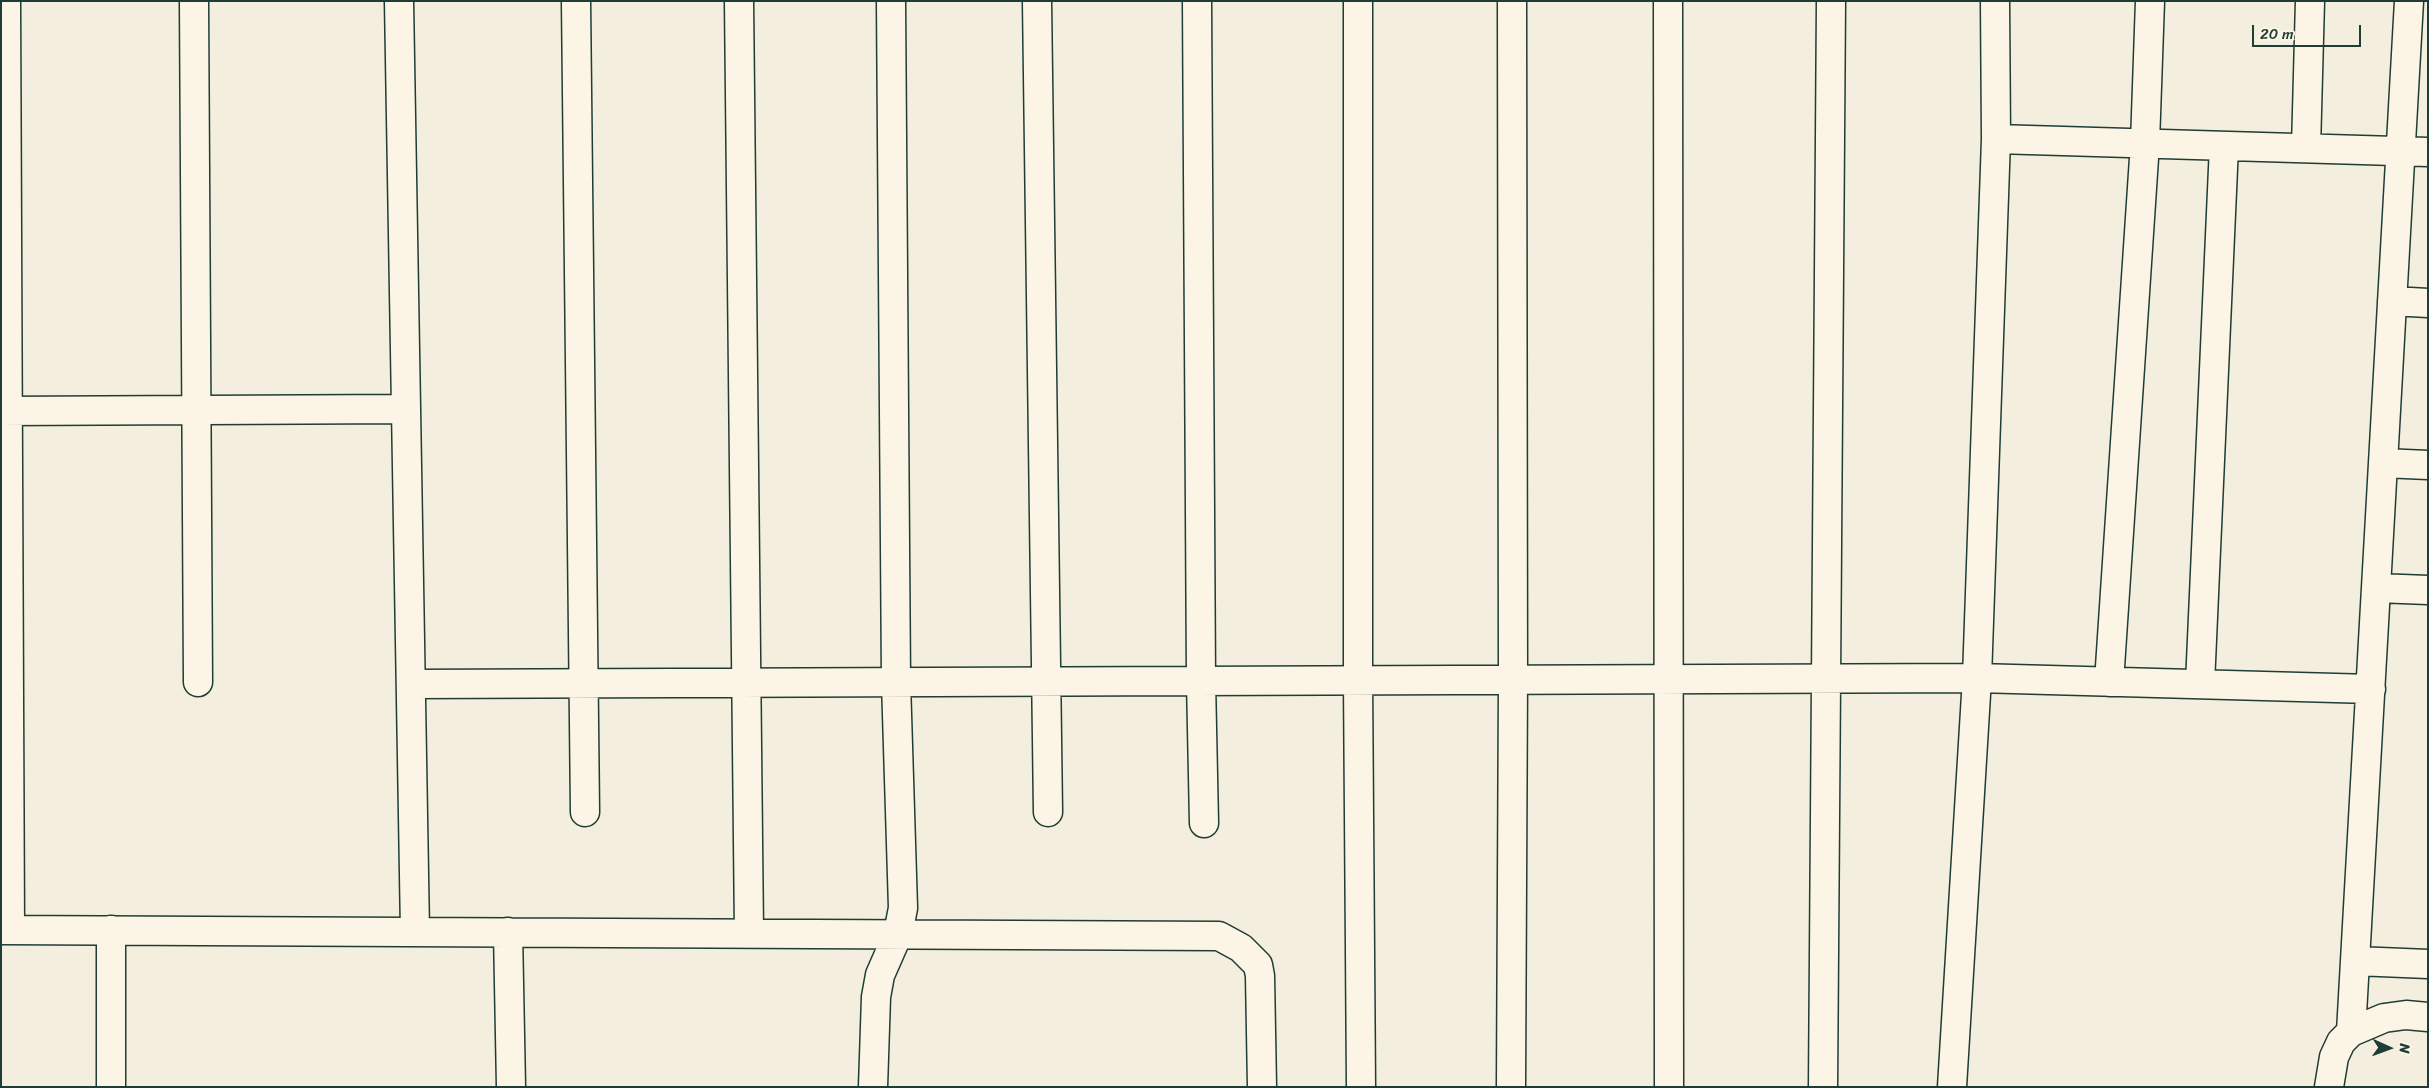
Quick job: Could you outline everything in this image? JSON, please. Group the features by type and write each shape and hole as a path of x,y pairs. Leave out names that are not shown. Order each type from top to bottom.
{"street":[{"path":"6,1 6,930 1219,936 1230,941 1251,957 1258,965 1260,976 1262,1087"},
{"path":"194,1 198,682"},
{"path":"399,1 415,932"},
{"path":"576,1 585,812"},
{"path":"739,1 750,933"},
{"path":"873,1087 876,997 880,975 898,934 903,908 896,682 891,1"},
{"path":"1037,1 1048,682 1048,812"},
{"path":"1197,1 1201,681 1204,823"},
{"path":"1358,1 1358,680 1361,1087"},
{"path":"1511,1087 1513,680 1512,1"},
{"path":"1668,1 1669,1087"},
{"path":"1823,1087 1831,1"},
{"path":"1952,1087 1977,678 1996,139 1995,1"},
{"path":"2109,682 2145,143 2150,1"},
{"path":"2306,148 2310,1"},
{"path":"2351,1032 2409,1"},
{"path":"1996,139 2428,152"},
{"path":"2200,684 2224,146"},
{"path":"2392,301 2428,303"},
{"path":"5,411 406,409"},
{"path":"2383,463 2428,465"},
{"path":"2376,588 2428,590"},
{"path":"411,684 1977,678 2371,689"},
{"path":"111,930 111,1087"},
{"path":"508,932 511,1087"},
{"path":"2356,961 2428,964"},
{"path":"2329,1087 2334,1057 2341,1042 2351,1032 2384,1018 2406,1015 2428,1017"}]}
